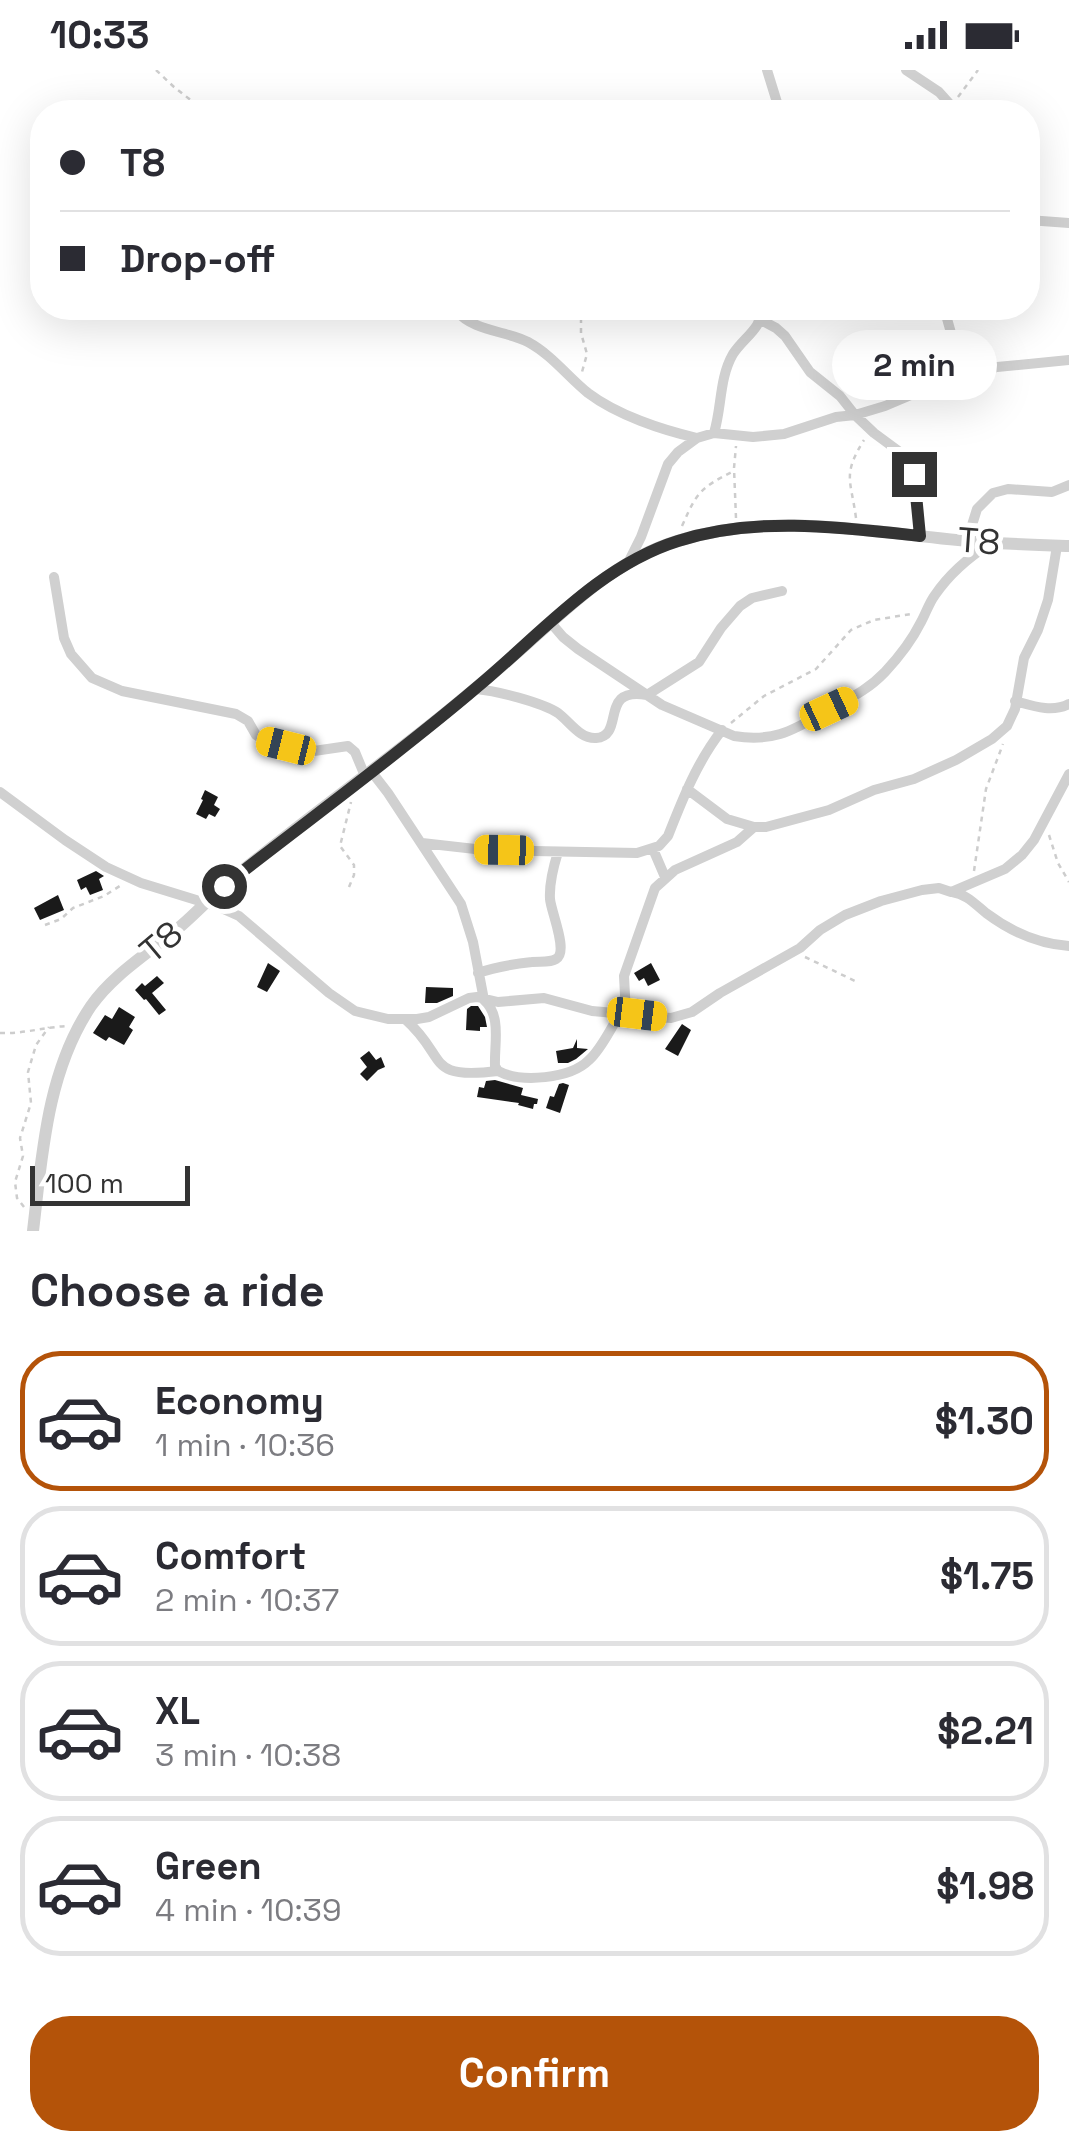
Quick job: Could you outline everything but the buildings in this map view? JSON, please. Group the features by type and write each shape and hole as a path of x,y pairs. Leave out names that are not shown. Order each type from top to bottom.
{"street":[{"path":"767,70 776,100"},
{"path":"906,70 946,100"},
{"path":"1063,223 1069,237"},
{"path":"466,320 531,343 608,407 664,430 697,438"},
{"path":"714,432 725,372 740,344 762,320 785,336 810,372 840,396 855,415 912,461 920,536"},
{"path":"948,320 956,347 955,380"},
{"path":"630,561 668,464 697,438 714,432 770,437 855,415 1015,364 1069,360"},
{"path":"967,541 977,509 993,493 1052,492 1069,485"},
{"name":"T8","path":"34,1228 46,1127 68,1047 92,1005 224,886 476,689 575,601 630,561 676,541 783,526 1063,546"},
{"path":"550,623 578,649 662,705 747,738 777,736 862,693 883,674 904,648 936,593 960,565 991,542"},
{"path":"687,788 727,819 766,827 829,810 969,754 1005,728 1015,709 1024,658 1046,609 1063,546"},
{"path":"54,577 64,638 71,654 92,678 122,691 236,714 266,741 314,750 348,746 422,843 462,904 484,1000"},
{"path":"476,689 549,708 582,734 595,738 606,735 621,698 633,693 647,695 699,662 740,606 752,598 782,591"},
{"path":"1016,701 1052,709 1069,704"},
{"path":"422,843 558,852 637,853 653,849 668,836 687,788 708,747 722,730"},
{"path":"951,892 992,876 1014,862 1042,826 1069,774"},
{"path":"0,792 86,856 132,879 239,916 341,1003 355,1010 405,1019 429,1017 469,998 484,1000 494,1016 494,1066 498,1071"},
{"path":"405,1019 446,1069 460,1074 498,1071 534,1078 586,1064 623,1014 623,982 628,961 655,888 665,877 737,842 754,827"},
{"path":"653,849 665,877"},
{"path":"478,973 550,961 560,955 560,938 550,902 551,875 558,852"},
{"path":"484,1000 544,998 592,1010 671,1018 692,1012 795,951 831,922 866,906 938,888 962,894 1020,934 1069,946"}],"path":[{"path":"156,70 191,100"},
{"path":"959,100 978,70"},
{"path":"576,382 586,358 581,320"},
{"path":"858,529 849,472 871,430"},
{"path":"736,530 734,471 738,436"},
{"path":"676,541 699,492 734,471"},
{"path":"722,730 764,696 816,669 851,630 928,607"},
{"path":"974,883 986,789 1001,754 1005,728"},
{"path":"349,887 354,865 340,850 340,842 352,786"},
{"path":"1042,826 1069,882"},
{"path":"45,924 132,879"},
{"path":"795,951 855,982"},
{"path":"0,1033 80,1025"},
{"path":"34,1228 17,1198 15,1182 23,1156 20,1138 31,1103 28,1072 36,1046 49,1026"}],"route":[{"path":"224,886 476,689 575,601 630,561 680,540 750,527 823,527 920,536 914,474"}]}
